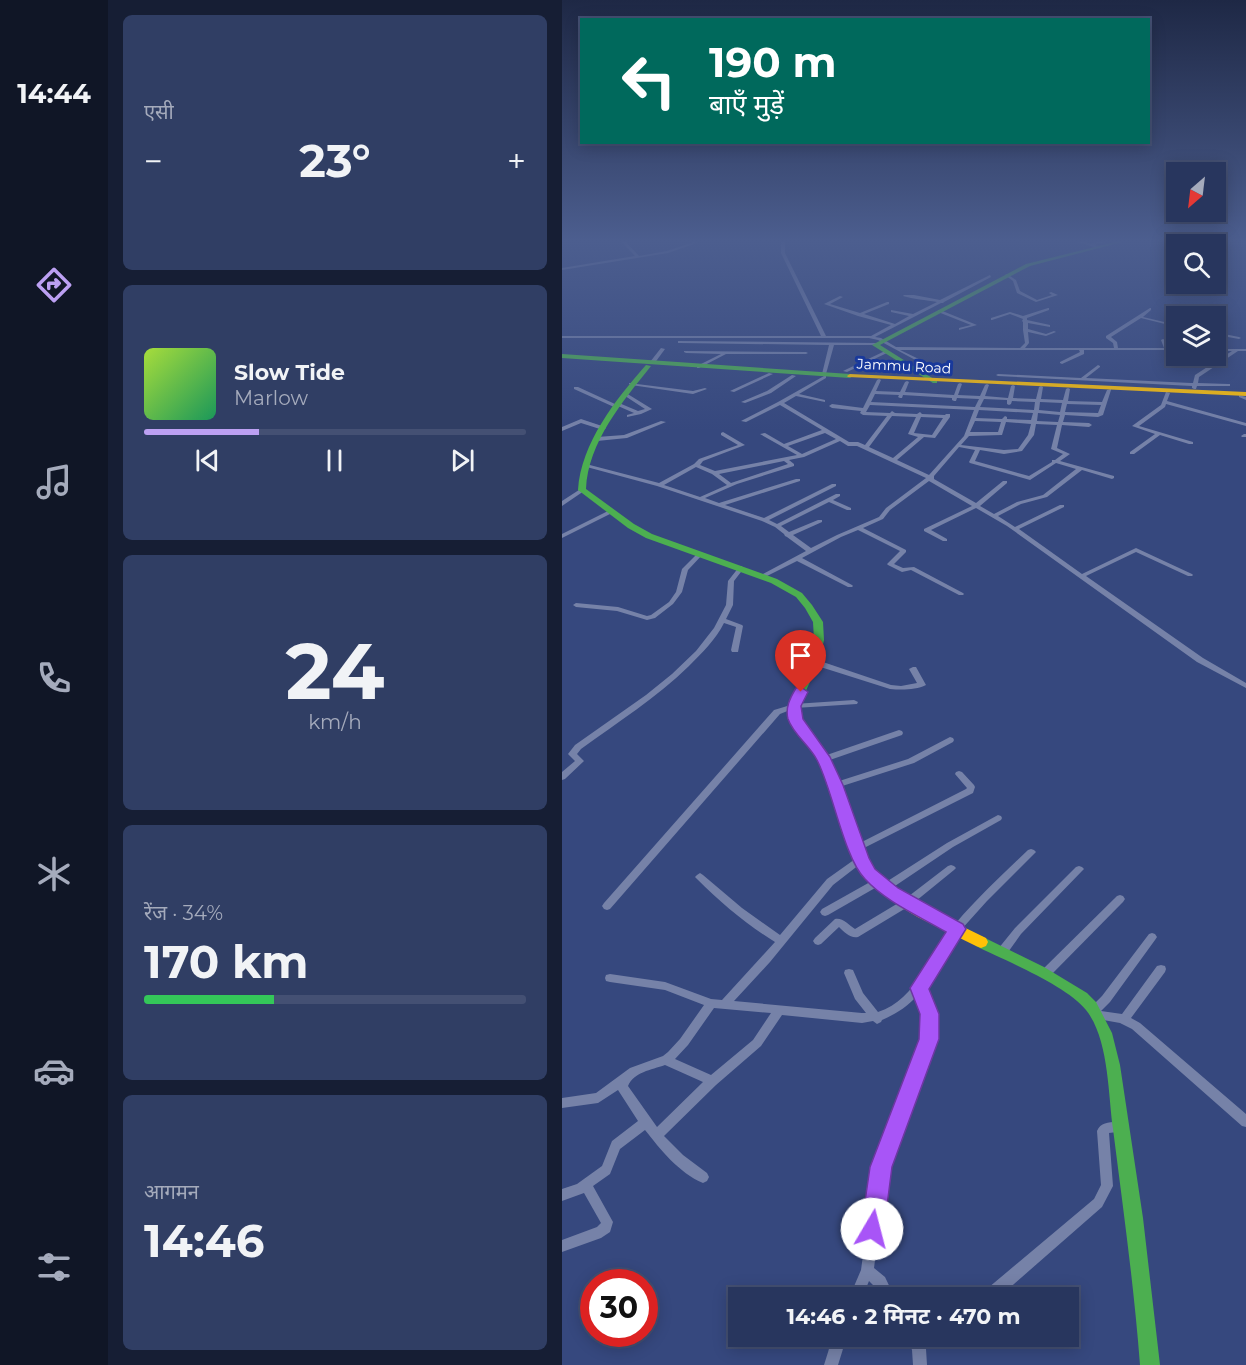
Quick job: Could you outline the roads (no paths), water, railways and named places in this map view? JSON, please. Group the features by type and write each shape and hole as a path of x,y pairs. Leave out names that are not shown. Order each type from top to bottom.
{"street":[{"path":"807,303 824,337"},
{"path":"829,303 826,304 895,326"},
{"path":"859,315 888,303"},
{"path":"931,303 975,324 961,329"},
{"path":"562,337 736,343 832,343 877,340 946,303"},
{"path":"562,342 824,337 877,340 895,326 947,303"},
{"path":"1024,320 1048,309"},
{"path":"1116,349 1115,342 1108,337 1150,309"},
{"path":"892,310 914,316"},
{"path":"992,319 1010,314 1048,326"},
{"path":"1140,317 1166,323"},
{"path":"1021,349 1027,343 1024,320"},
{"path":"1025,330 1046,336 1054,332"},
{"path":"1226,336 1239,338"},
{"path":"877,340 876,346 921,362"},
{"path":"1163,340 1166,348"},
{"path":"699,367 728,352 736,343"},
{"path":"744,421 780,403 824,376 832,343"},
{"path":"562,504 582,490 586,466 603,428 631,384 663,349"},
{"path":"1062,363 1082,353 1081,349"},
{"path":"890,350 934,381"},
{"path":"845,371 890,350 1166,350"},
{"path":"1226,350 1246,350"},
{"path":"1193,387 1197,376 1237,350"},
{"path":"685,352 806,352"},
{"path":"562,358 934,381 1026,379 1193,387 1228,385"},
{"name":"Jammu Road","path":"650,364 794,376 1109,390 1167,398 1244,396"},
{"path":"1080,381 1098,366"},
{"path":"732,391 771,374"},
{"path":"998,375 1026,379"},
{"path":"743,402 769,392 794,376"},
{"path":"865,410 879,380"},
{"path":"866,448 891,414 907,381"},
{"path":"865,410 864,413 919,416 948,415 934,437 911,434 919,416 924,405 934,381"},
{"path":"631,384 693,393 705,389"},
{"path":"953,407 960,384"},
{"path":"763,576 881,518 888,509 930,478 968,434 987,385"},
{"path":"968,434 1000,435 1013,386"},
{"path":"960,446 1004,452 1020,450 1030,437 1041,387"},
{"path":"1193,387 1244,396"},
{"path":"576,388 639,413"},
{"path":"978,449 972,462 1030,478 1067,454 1054,449 1062,423 1068,388"},
{"path":"869,403 1100,414 1109,390"},
{"path":"874,392 1103,404"},
{"path":"624,394 649,409 629,416"},
{"path":"794,394 823,401"},
{"path":"1191,443 1157,435 1135,426 1167,398 1246,424"},
{"path":"780,403 848,444 858,443 930,478 994,516 1211,668 1246,686"},
{"path":"832,405 865,410"},
{"path":"974,419 1089,425"},
{"path":"562,429 581,421 603,428"},
{"path":"597,439 625,437 663,422"},
{"path":"786,446 825,431"},
{"path":"660,485 701,460 742,445 722,434"},
{"path":"763,434 802,456"},
{"path":"1132,453 1157,435"},
{"path":"893,462 922,436"},
{"path":"714,473 802,456 841,439"},
{"path":"699,499 731,485 792,465 786,460"},
{"path":"1054,461 1112,477"},
{"path":"696,465 714,473 731,485"},
{"path":"586,466 660,485 764,520 777,526 810,551"},
{"path":"994,516 1019,503 1045,496 1081,468"},
{"path":"720,505 798,480"},
{"path":"945,540 926,530 976,506 1005,482"},
{"path":"764,520 834,485"},
{"path":"582,490 610,512 649,536 763,576 799,596 818,622 819,635 814,662 794,706 796,720 824,759 836,785 859,854 870,874 908,902 1045,974 1081,996 1095,1013 1103,1034 1121,1127 1138,1247 1150,1365"},
{"path":"777,526 838,495"},
{"path":"829,500 849,509"},
{"path":"1015,529 1062,506"},
{"path":"562,536 610,512"},
{"path":"787,535 820,521"},
{"path":"859,528 904,551 890,564 901,570 912,568 961,594"},
{"path":"1082,576 1136,550 1190,575"},
{"path":"576,605 618,609 653,617 671,603 679,592 686,567 700,554"},
{"path":"796,558 850,586"},
{"path":"562,777 580,761 572,754 578,747 692,661 710,641 723,620 732,598 731,581 741,568"},
{"path":"723,620 739,626 735,650"},
{"path":"814,662 873,682 901,688 923,684 913,669"},
{"path":"607,906 775,713 794,706 854,702"},
{"path":"824,759 899,733"},
{"path":"836,785 911,761 950,740"},
{"path":"724,1004 766,959 830,882 859,854 969,792 971,787 959,774"},
{"path":"825,912 882,884 998,818"},
{"path":"610,978 665,986 711,1004 877,1018 884,1016 920,988 957,929 1031,852"},
{"path":"818,941 838,922 854,934 908,902 951,868"},
{"path":"1002,952 1018,931 1079,869"},
{"path":"700,877 741,915 780,940"},
{"path":"1045,974 1120,898"},
{"path":"1095,1013 1152,937"},
{"path":"1124,1020 1161,969"},
{"path":"849,973 859,996 877,1018"},
{"path":"859,1287 866,1270 881,1167 929,1039 930,1014 920,988"},
{"path":"562,1103 598,1098 640,1068 670,1057 711,1004"},
{"path":"657,1135 712,1081 757,1043 779,1010"},
{"path":"1095,1013 1124,1020 1136,1026 1246,1122"},
{"path":"665,1060 712,1081"},
{"path":"624,1079 622,1088 646,1122 681,1163 703,1177"},
{"path":"562,1195 574,1192 586,1185 608,1167 618,1143 646,1122"},
{"path":"1000,1287 1098,1203 1106,1186 1103,1131 1107,1128 1121,1127"},
{"path":"562,1246 606,1228 607,1222 586,1185"},
{"path":"866,1270 883,1287"},
{"path":"831,1365 837,1347"},
{"path":"918,1347 920,1365"}]}
